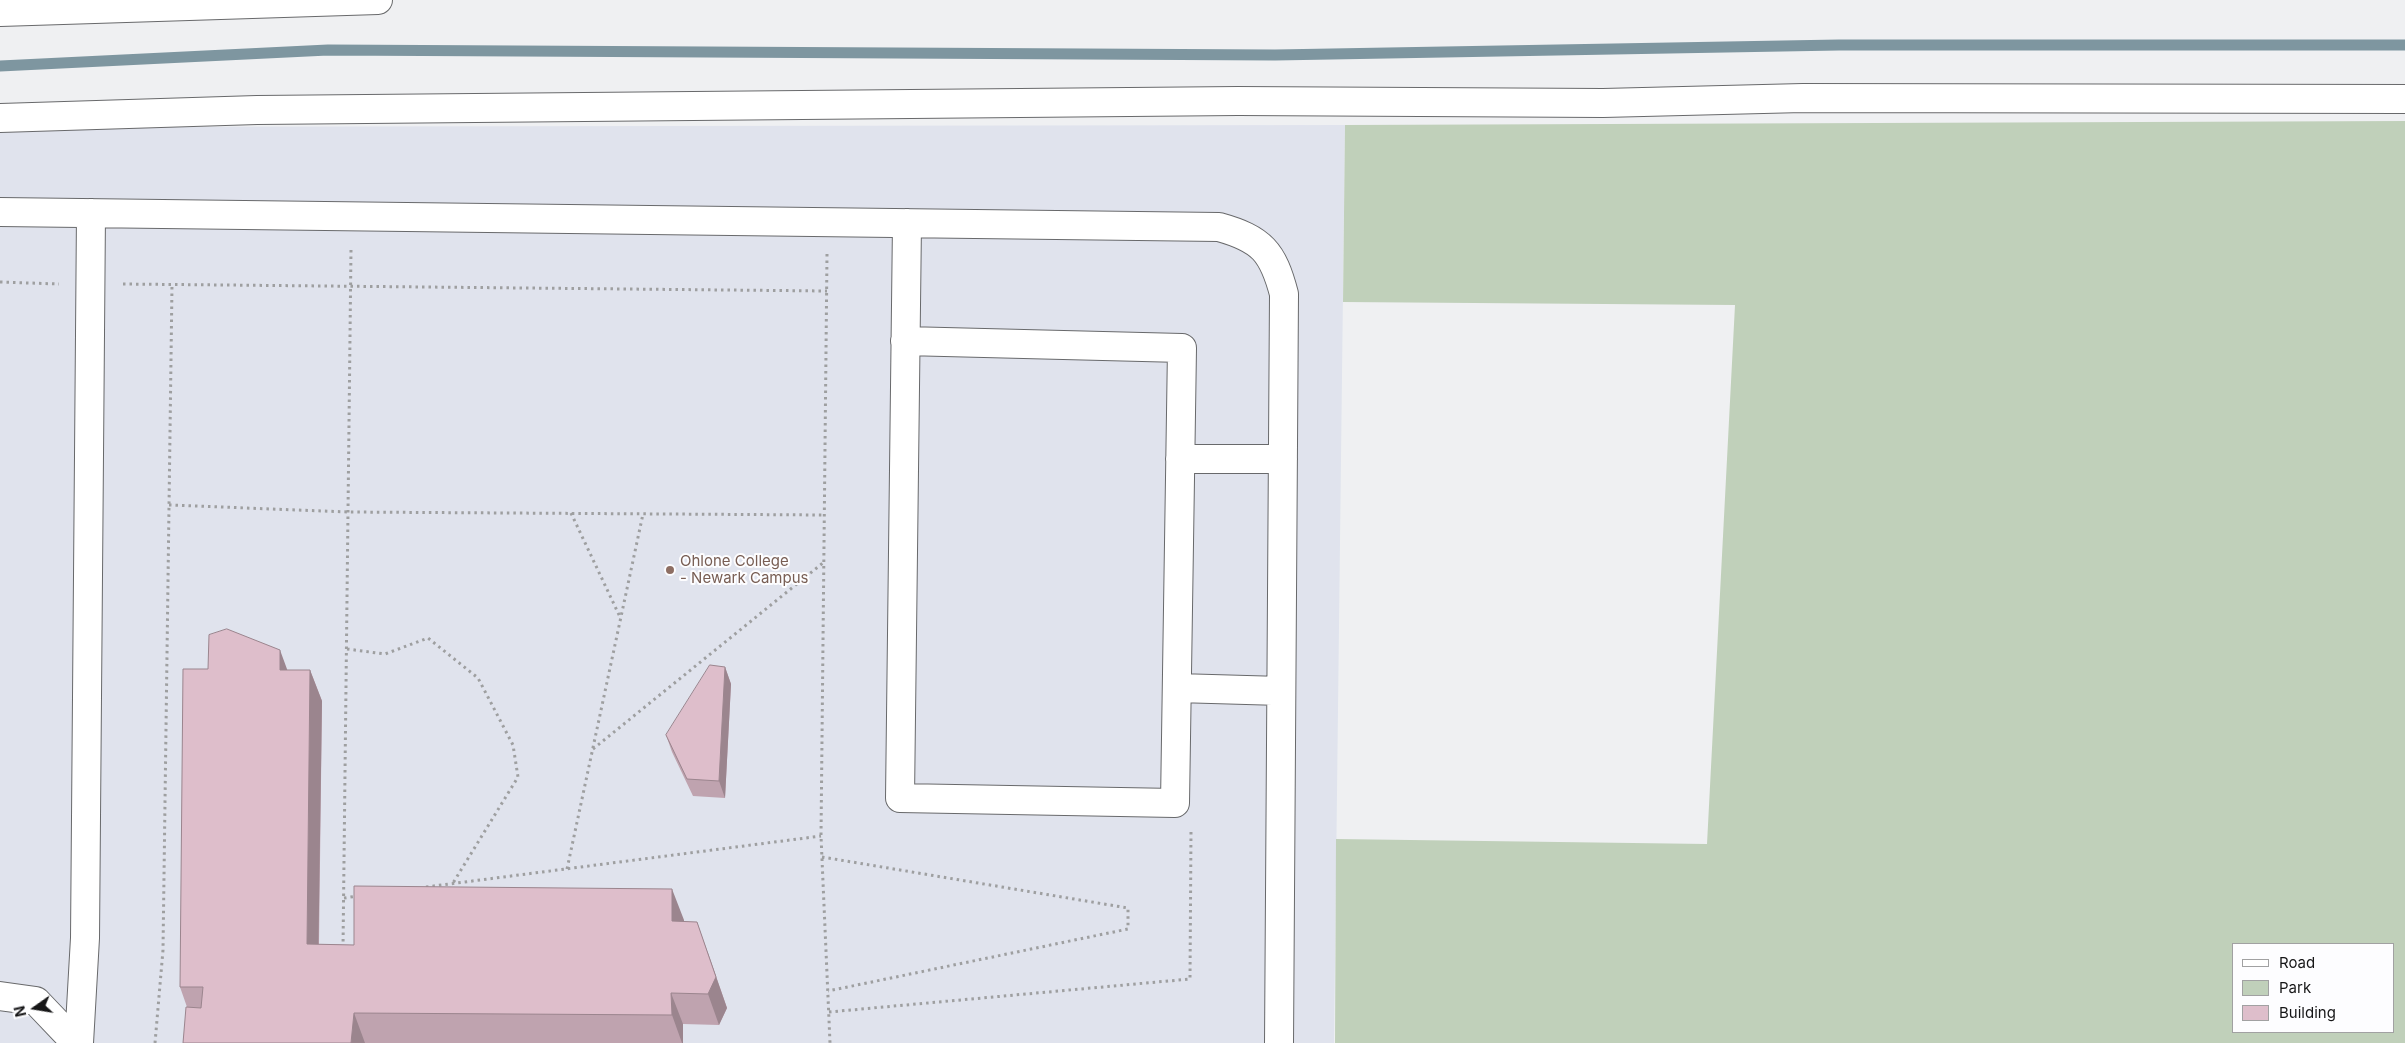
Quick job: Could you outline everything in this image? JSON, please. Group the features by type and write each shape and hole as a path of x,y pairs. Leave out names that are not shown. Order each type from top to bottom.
{"lane":[{"path":"0,12 378,0"},
{"path":"0,118 257,110 1238,100 1603,103 1803,98 2405,99"},
{"path":"0,212 1219,227 1243,234 1263,247 1278,270 1284,294 1279,1043"},
{"path":"78,1043 85,938 91,213"},
{"path":"905,341 1182,348 1175,803 900,798 906,223"},
{"path":"1180,459 1283,459"},
{"path":"1177,688 1281,691"},
{"path":"0,996 36,1001 78,1043"}],"path":[{"path":"343,956 351,216"},
{"path":"828,222 821,836 830,1043"},
{"path":"155,1043 163,957 172,284"},
{"path":"225,284 826,291"},
{"path":"168,505 349,512 825,515"},
{"path":"571,513 620,618"},
{"path":"567,869 643,514"},
{"path":"592,750 824,562"},
{"path":"347,649 385,654 428,638 478,678 513,745 518,777 453,884"},
{"path":"828,1012 1190,979 1191,821 1175,803"},
{"path":"423,888 821,836"},
{"path":"822,857 1128,908 1128,929 828,991"},
{"path":"344,898 364,896"}],"shaded area":[{"name":"Ohlone College - Newark Campus","path":"1345,125 1334,1043 0,1043 0,127"}],"green space":[{"path":"2405,121 2405,1043 1335,1043 1336,839 1707,844 1735,305 1343,302 1345,125"}],"building":[{"path":"227,629 280,650 280,670 310,670 307,944 354,945 354,886 672,889 672,921 697,922 716,977 708,994 671,993 672,1015 354,1013 351,1043 183,1043 186,1007 201,1008 203,987 180,987 183,669 208,669 209,635"},
{"path":"710,665 725,667 719,781 687,779 666,735"}],"waterway":[{"path":"0,66 328,50 1275,55 1839,45 2405,45"}],"place":[{"name":"Ohlone College - Newark Campus","path":"670,570"}]}
